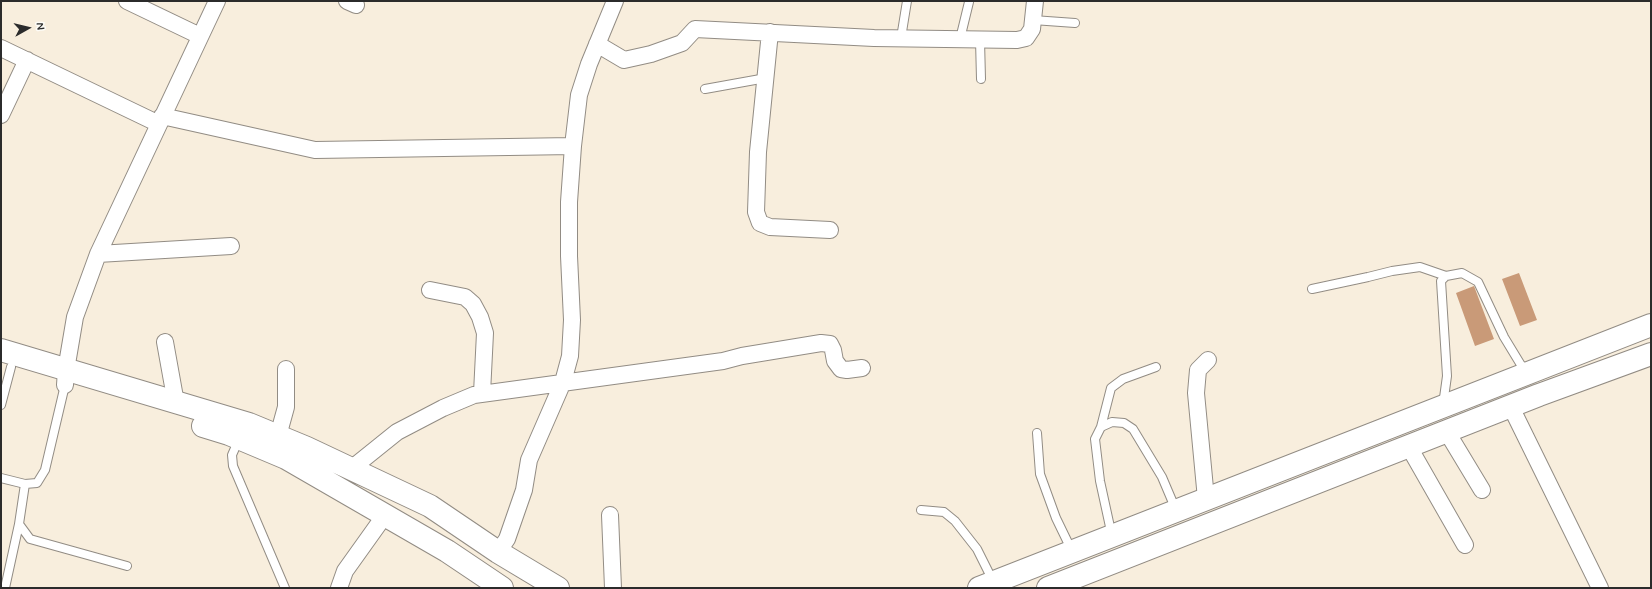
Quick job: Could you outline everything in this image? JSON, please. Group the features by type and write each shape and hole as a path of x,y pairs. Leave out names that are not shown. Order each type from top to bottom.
{"main road":[{"path":"987,585 1530,371 1651,325"},
{"path":"1063,586 1409,447 1651,354"},
{"path":"4,360 65,378 229,434 286,458 447,551 502,588"},
{"path":"65,378 176,403 249,424 307,448 430,506 498,552 558,588"}],"street":[{"path":"127,1 200,36"},
{"path":"65,378 75,317 98,254 217,1"},
{"path":"498,552 507,539 524,490 529,460 563,382 570,356 572,320 569,256 569,202 573,146 579,95 589,64 615,1"},
{"path":"597,44 624,60 651,54 682,43 696,29 902,38 1017,40 1026,38 1032,29 1035,1"},
{"path":"770,32 758,152 756,212 760,223 770,227 830,230"},
{"path":"1,48 161,120 315,150 573,146"},
{"path":"1,115 27,60"},
{"path":"98,254 231,246"},
{"path":"430,290 465,297 473,304 480,317 485,333 482,393"},
{"path":"165,342 176,403"},
{"path":"351,469 397,432 474,394 723,361 742,356 821,343 830,344 835,361 841,369 847,370 862,368"},
{"path":"1206,499 1196,393 1198,370 1208,360"},
{"path":"278,436 286,407 286,369"},
{"path":"1511,407 1600,588"},
{"path":"1448,432 1482,490"},
{"path":"1409,447 1465,545"},
{"path":"340,588 345,571 385,515"},
{"path":"610,515 613,588"}],"lane":[{"path":"902,38 907,1"},
{"path":"960,39 969,2"},
{"path":"1033,20 1075,23"},
{"path":"980,40 981,79"},
{"path":"706,89 766,78"},
{"path":"1312,289 1368,278 1392,271 1420,267 1446,276"},
{"path":"1443,406 1447,376 1441,280 1446,276 1462,273 1478,282 1504,337 1521,365 1530,371"},
{"path":"1,405 4,360"},
{"path":"1112,536 1100,481 1094,439 1101,427 1111,388 1123,379 1156,367"},
{"path":"1,478 25,484 37,483 45,470 65,378"},
{"path":"1101,427 1112,422 1124,423 1133,430 1162,477 1176,511"},
{"path":"1037,433 1040,474 1056,518 1072,552"},
{"path":"239,438 232,455 233,466 285,588"},
{"path":"5,588 19,524 25,484"},
{"path":"921,510 944,512 955,521 977,549 987,585"},
{"path":"19,524 30,539 128,566"}],"building":[{"path":"1519,273 1537,320 1520,326 1502,279"},
{"path":"1474,286 1494,339 1475,346 1456,293"}]}
